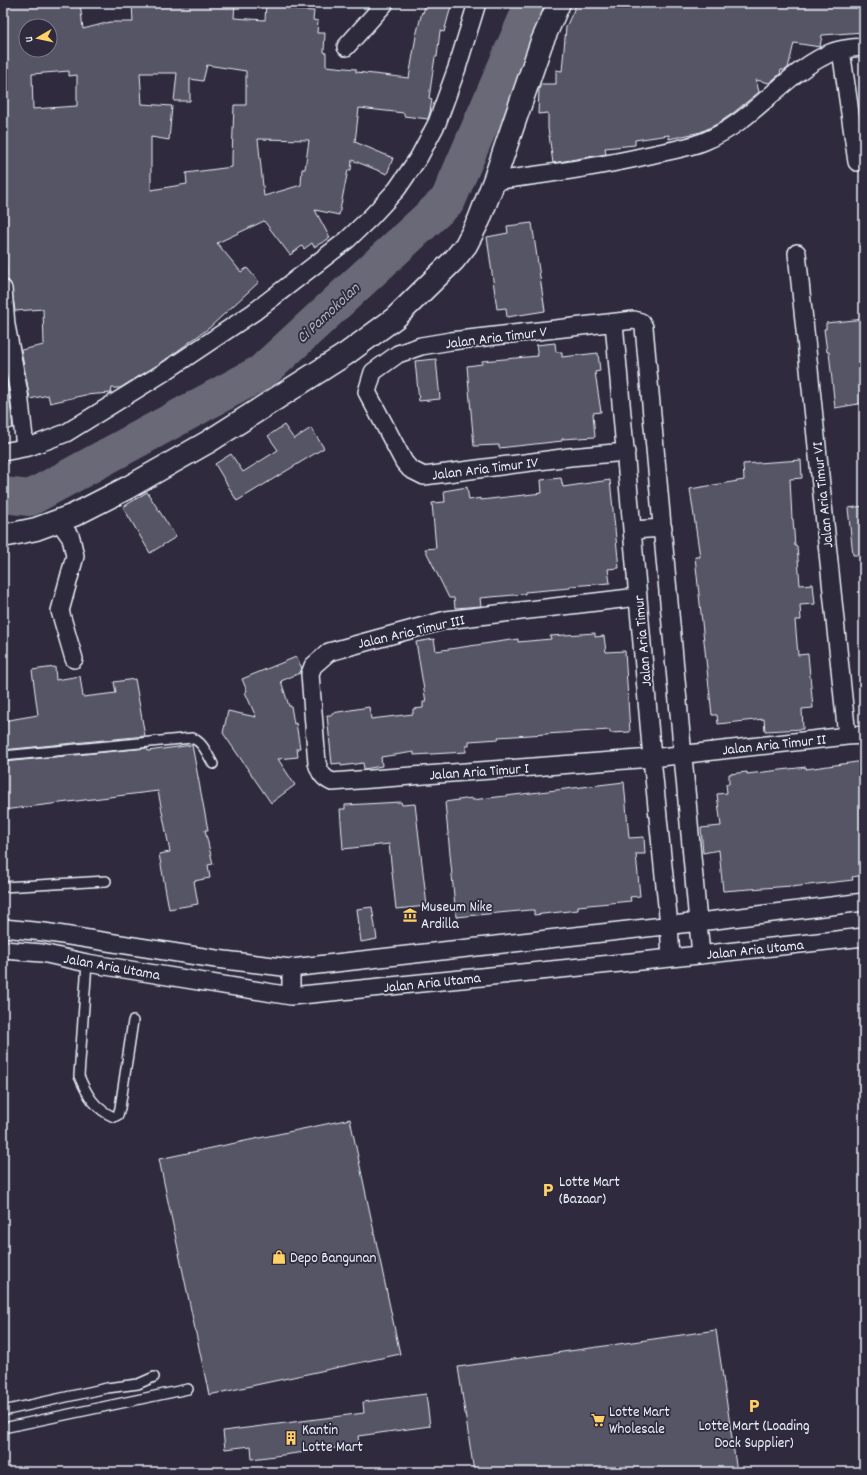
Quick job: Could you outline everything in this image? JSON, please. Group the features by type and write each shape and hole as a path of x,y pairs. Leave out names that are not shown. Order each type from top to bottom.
{"street":[{"path":"346,47 386,3"},
{"path":"3,452 26,448 66,433 166,371 254,312 347,240 397,189 419,157 437,123 457,68 477,3"},
{"path":"3,536 36,529 74,516 127,488 208,442 346,354 395,318 454,260 466,245 479,220 494,181 540,44 559,3"},
{"path":"494,181 606,165 706,141 726,130 752,112 807,66 827,54 864,46"},
{"path":"841,50 857,162"},
{"name":"Jalan Aria Timur VI","path":"797,253 847,736"},
{"path":"3,289 6,324 19,394 26,448"},
{"name":"Jalan Aria Timur V","path":"367,392 373,372 398,354 421,346 634,320 640,322 644,327"},
{"name":"Jalan Aria Timur","path":"614,323 671,958"},
{"name":"Jalan Aria Timur","path":"644,327 701,955"},
{"name":"Jalan Aria Timur IV","path":"367,392 404,462 410,469 424,476 570,457 626,452"},
{"path":"58,521 71,538 75,556 60,611 74,659"},
{"path":"632,530 662,528"},
{"name":"Jalan Aria Timur III","path":"317,764 310,674 313,666 329,652 446,620 638,597"},
{"name":"Jalan Aria Timur II","path":"652,758 864,735"},
{"name":"Jalan Aria Timur I","path":"317,764 325,778 332,782 652,758"},
{"name":"Jalan Aria Utama","path":"3,928 44,932 216,959 291,968 864,902"},
{"path":"42,953 44,932"},
{"name":"Jalan Aria Utama","path":"3,950 42,953 87,963 291,996 701,955 864,937"},
{"path":"291,968 291,996"}],"lane":[{"path":"3,756 192,738 201,743 213,764"},
{"path":"3,887 106,881"},
{"path":"87,963 79,1076 86,1094 94,1105 105,1114 114,1117 118,1115 120,1108 133,1021"},
{"path":"3,1410 107,1388 138,1384 154,1377"},
{"path":"3,1428 188,1389"}],"building":[{"path":"3,3 80,3 83,29 110,22 133,22 132,3 235,3 234,18 265,20 266,3 295,3 295,10 314,11 313,20 318,21 317,33 325,33 324,52 326,53 326,66 356,69 356,72 409,78 416,36 422,12 423,13 426,3 452,3 444,32 440,31 437,57 435,57 429,98 432,99 428,119 404,116 404,113 359,108 355,142 393,158 387,174 352,160 351,170 348,170 339,215 315,210 330,238 314,247 312,243 304,249 302,246 290,255 264,221 217,243 241,272 247,268 259,282 209,328 161,363 120,388 112,388 111,393 85,395 50,403 48,395 30,399 21,350 44,345 43,309 15,311 11,284 8,280 3,279 3,277 7,277 5,226 3,226","holes":["207,65 246,71 246,105 234,105 232,167 186,173 187,184 151,190 151,137 169,140 172,106 142,104 140,73 177,73 174,101 190,101 190,79 203,81","69,71 69,76 77,75 77,106 33,109 32,74","258,139 309,140 305,169 302,169 301,185 264,196"]},
{"path":"577,3 597,3 596,5 633,7 634,3 864,3 864,32 822,35 820,47 794,43 788,68 781,70 780,74 769,83 756,80 759,92 732,114 701,132 669,139 669,135 635,140 635,145 605,148 606,154 553,163 548,128 548,113 538,114 539,89 541,84 556,84 556,70 562,71 566,27"},
{"path":"532,223 545,311 507,317 506,308 497,309 487,237 508,233 507,226"},
{"path":"864,319 864,403 835,408 829,352 827,352 824,329 826,329 826,323"},
{"path":"555,343 556,352 562,352 562,357 598,353 600,371 595,372 601,412 593,413 595,437 562,439 562,441 499,448 499,445 474,446 467,366 482,364 482,361 538,356 536,345"},
{"path":"436,359 440,399 419,401 415,361"},
{"path":"3,363 9,394 13,428 3,430"},
{"path":"284,425 294,439 311,428 324,448 237,501 215,464 231,454 243,472 278,450 268,436"},
{"path":"801,460 802,478 790,479 792,519 795,546 797,546 800,585 813,584 815,604 800,605 801,620 795,620 798,655 808,654 813,708 802,709 803,729 765,731 764,719 718,724 717,715 712,715 695,557 700,557 690,489 744,480 743,464"},
{"path":"561,478 563,487 610,480 619,568 608,569 610,583 570,586 570,588 525,592 525,594 480,598 481,606 455,608 454,598 449,598 425,549 436,548 432,503 445,502 444,491 467,487 469,500 542,493 541,480"},
{"path":"147,492 176,537 150,553 123,507"},
{"path":"864,506 864,555 853,555 848,508"},
{"path":"595,633 595,637 604,636 606,652 625,651 630,732 610,733 610,730 498,737 499,739 469,741 469,746 466,746 466,752 414,755 414,752 381,757 382,766 364,769 363,763 341,766 341,763 332,764 327,715 369,707 371,719 413,714 413,709 423,708 423,702 426,702 416,642 434,639 436,651 518,639 518,642 551,639 550,636"},
{"path":"296,657 302,668 300,673 281,681 289,706 291,706 294,724 296,723 300,748 297,748 298,757 278,759 295,785 271,803 223,733 228,711 256,717 245,692 247,691 242,679"},
{"path":"55,667 56,680 80,676 83,697 116,693 114,682 135,679 145,736 3,750 3,721 38,715 32,670"},
{"path":"192,745 208,830 205,830 213,864 208,865 210,878 194,881 198,904 169,909 159,854 170,852 158,791 3,810 3,762 147,748 148,751"},
{"path":"864,761 864,836 861,836 864,875 852,877 853,880 791,887 723,891 719,850 703,853 701,828 721,826 717,794 727,793 726,784 729,784 729,774 747,772 747,774 806,767 806,769"},
{"path":"624,782 629,838 644,837 645,854 636,854 640,896 630,897 631,901 578,906 578,910 534,915 534,910 530,910 456,917 445,802"},
{"path":"401,802 402,805 415,804 427,906 396,909 389,844 343,849 340,809 345,809 345,805"},
{"path":"372,907 377,939 361,942 357,909"},
{"name":"Depo Bangunan","path":"350,1119 400,1354 209,1395 159,1159"},
{"name":"Lotte Mart Wholesale","path":"716,1330 737,1472 474,1472 458,1367"},
{"name":"Kantin Lotte Mart","path":"426,1394 430,1426 358,1436 359,1445 252,1459 251,1446 225,1449 223,1431 364,1413 363,1402"}],"waterway":[{"name":"Ci Pamokolan","path":"3,495 30,498 262,372 448,200 533,3"}],"place":[{"name":"Museum Nike Ardilla","path":"410,915"},
{"name":"Lotte Mart (Bazaar)","path":"548,1190"},
{"name":"Depo Bangunan","path":"279,1257"},
{"name":"Lotte Mart (Loading Dock Supplier)","path":"754,1406"},
{"name":"Lotte Mart Wholesale","path":"598,1420"},
{"name":"Kantin Lotte Mart","path":"291,1438"}]}
